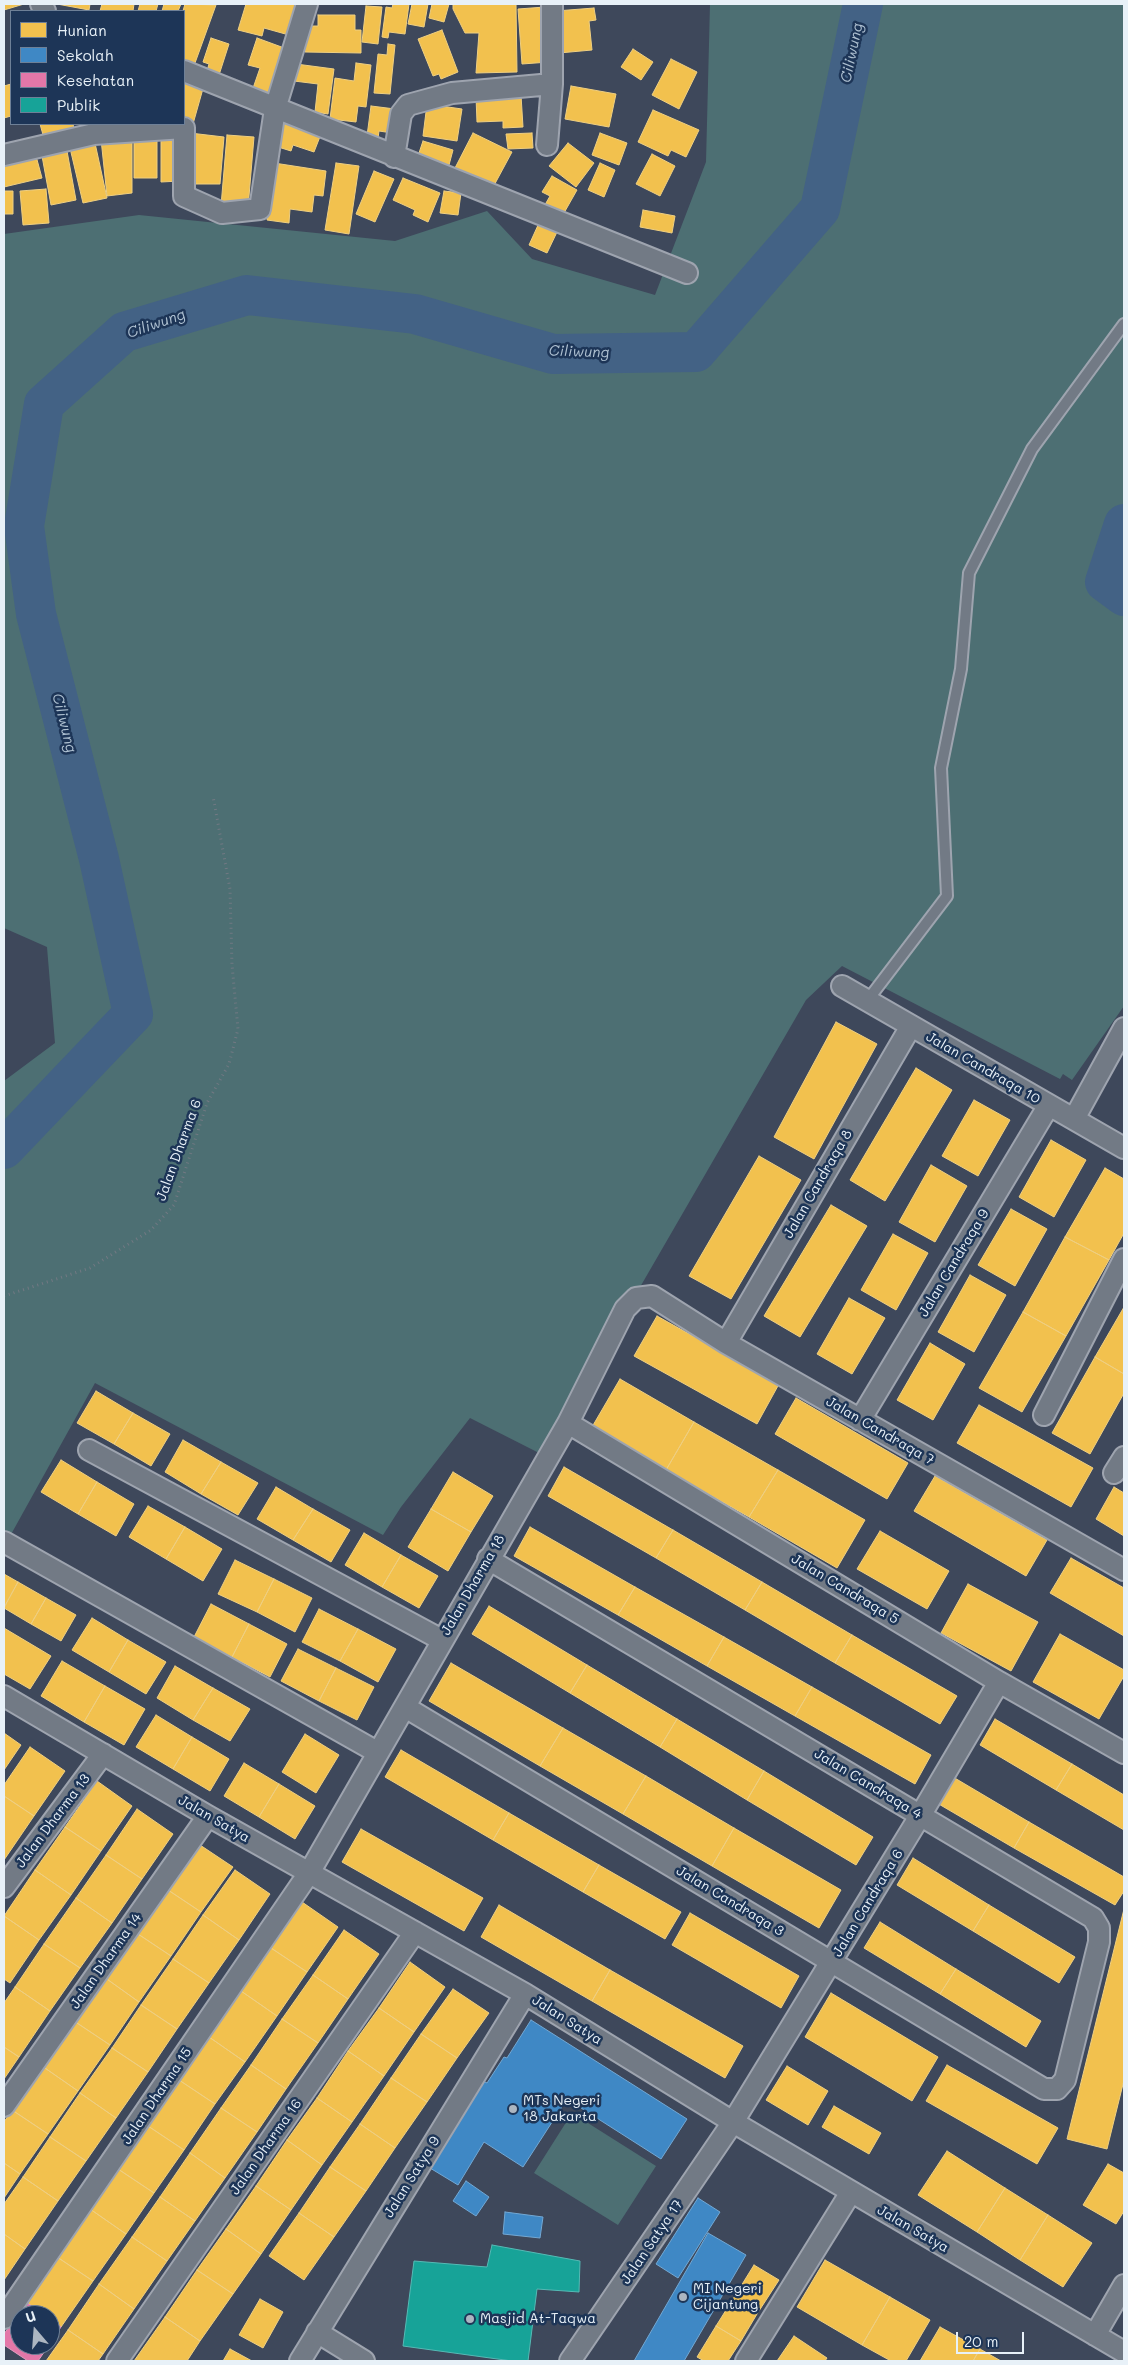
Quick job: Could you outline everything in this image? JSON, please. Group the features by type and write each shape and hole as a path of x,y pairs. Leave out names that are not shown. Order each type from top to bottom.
{"street":[{"path":"4,155 94,134 184,128 184,196 222,213 260,209 275,109 307,4"},
{"path":"547,145 552,84 552,4"},
{"path":"185,71 394,157 687,273"},
{"path":"394,157 401,114 408,105 452,93 552,84"},
{"name":"Jalan Candraqa 10","path":"842,986 1124,1148"},
{"name":"Jalan Candraqa 8","path":"726,1343 911,1026"},
{"path":"1074,1119 1124,1028"},
{"name":"Jalan Candraqa 9","path":"860,1420 1049,1105"},
{"path":"1044,1414 1124,1259"},
{"name":"Jalan Candraqa 7","path":"636,1298 652,1296 726,1343 1124,1570"},
{"name":"Jalan Dharma 18","path":"310,1873 377,1752 405,1707 488,1559 568,1423 625,1308 636,1298"},
{"name":"Jalan Candraqa 5","path":"568,1423 999,1682 1124,1752"},
{"path":"89,1450 442,1640"},
{"path":"4,1542 377,1752"},
{"name":"Jalan Candraqa 4","path":"488,1559 1092,1918 1098,1928 1099,1942 1065,2080 1057,2089"},
{"name":"Jalan Candraqa 6","path":"733,2122 832,1962 999,1682"},
{"name":"Jalan Satya","path":"4,1696 208,1816 526,1994 733,2122 1124,2352"},
{"name":"Jalan Candraqa 3","path":"405,1707 1044,2089 1057,2089"},
{"name":"Jalan Dharma 13","path":"4,1887 103,1754"},
{"name":"Jalan Dharma 14","path":"4,2106 208,1816"},
{"name":"Jalan Dharma 15","path":"4,2318 310,1873"},
{"name":"Jalan Dharma 16","path":"117,2361 414,1932"},
{"name":"Jalan Satya 9","path":"300,2361 526,1994"},
{"name":"Jalan Satya 17","path":"570,2361 733,2122"},
{"path":"746,2361 851,2192"},
{"path":"1095,2334 1124,2285"},
{"path":"317,2332 364,2361"}],"lane":[{"path":"868,1001 947,896 941,768 961,669 969,573 1032,449 1124,324"}],"path":[{"name":"Jalan Dharma 6","path":"4,1296 90,1268 151,1230 174,1205 206,1103 230,1064 238,1029 232,965 230,889 213,796"}],"green space":[{"path":"710,4 1124,4 1124,1006 1072,1080 1063,1074 1060,1079 842,966 806,1000 543,1455 470,1418 401,1507 383,1535 95,1383 4,1547 4,1081 55,1043 47,947 4,928 4,234 139,215 395,241 487,211 532,259 655,295 706,162"},
{"path":"572,2113 656,2166 618,2225 534,2173"}],"building: Hunian":[{"path":"4,4 24,4 4,10"},
{"path":"57,4 90,4 89,10"},
{"path":"102,4 134,4 133,10 100,10"},
{"path":"140,4 158,4 156,10 138,10"},
{"path":"164,4 181,4 178,10 162,10"},
{"path":"185,4 216,5 195,63 185,60 185,10 183,10"},
{"path":"246,4 298,4 289,35 264,28 262,36 238,30"},
{"path":"393,4 409,4 405,34 389,32 388,38 382,37 386,7 392,8"},
{"path":"412,4 428,4 424,27 408,24"},
{"path":"432,4 449,4 444,22 429,18"},
{"path":"453,4 516,4 517,72 476,73 479,33 465,33 453,9"},
{"path":"366,6 382,7 378,44 362,42"},
{"path":"545,7 549,62 522,64 518,9"},
{"path":"594,8 596,20 589,21 592,50 559,53 556,11"},
{"path":"318,15 355,15 355,30 361,30 361,53 305,52 306,26 318,26"},
{"path":"442,30 458,72 441,79 439,74 433,76 418,39"},
{"path":"211,38 229,44 219,75 207,71 209,64 203,62"},
{"path":"257,38 287,49 269,100 251,94 260,68 248,65"},
{"path":"388,44 395,45 390,94 374,93 378,54 387,55"},
{"path":"633,49 653,62 641,80 621,67"},
{"path":"671,59 697,72 679,109 652,95"},
{"path":"356,63 371,65 366,107 358,106 356,122 330,119 335,78 354,81"},
{"path":"296,64 334,69 328,114 315,112 318,84 294,81"},
{"path":"185,78 204,85 193,124 185,124"},
{"path":"10,84 10,116 4,118 4,86"},
{"path":"571,86 616,94 609,127 565,119"},
{"path":"521,95 523,127 503,128 503,121 477,122 476,97"},
{"path":"427,104 462,109 457,141 423,136"},
{"path":"371,106 395,109 392,133 379,131 378,138 367,136"},
{"path":"653,110 699,130 686,157 671,150 668,156 638,142"},
{"path":"284,121 321,134 314,152 293,145 291,151 275,146"},
{"path":"40,125 73,125 75,134 45,142"},
{"path":"190,133 224,137 220,184 191,184"},
{"path":"473,133 512,152 491,191 481,182 455,168"},
{"path":"532,133 533,148 508,149 506,134"},
{"path":"600,133 627,143 619,165 592,155"},
{"path":"134,135 157,135 157,178 134,178"},
{"path":"161,135 180,135 180,181 161,182"},
{"path":"227,135 254,137 248,208 221,206"},
{"path":"132,136 132,193 107,196 101,139"},
{"path":"423,141 453,150 449,165 418,156"},
{"path":"95,143 107,198 83,203 70,148"},
{"path":"568,143 594,163 576,187 549,166"},
{"path":"67,151 76,200 51,205 42,156"},
{"path":"652,154 675,166 660,196 636,184"},
{"path":"36,156 42,178 4,187 4,164"},
{"path":"274,163 326,171 323,196 314,195 312,212 290,209 289,223 267,220"},
{"path":"336,163 359,166 349,234 325,230"},
{"path":"600,163 615,170 604,197 588,190"},
{"path":"374,171 394,179 375,222 356,214"},
{"path":"552,176 577,190 560,220 542,210 550,196 542,192"},
{"path":"403,178 440,193 428,222 413,215 415,210 393,200"},
{"path":"46,189 49,223 23,225 20,191"},
{"path":"4,191 13,191 13,214 4,214"},
{"path":"444,191 461,193 458,215 440,213"},
{"path":"643,210 675,216 672,233 640,227"},
{"path":"539,223 557,232 547,253 529,245"},
{"path":"836,1022 877,1044 814,1159 774,1137"},
{"path":"916,1068 952,1090 885,1201 850,1180"},
{"path":"974,1100 1010,1120 978,1176 942,1156"},
{"path":"1051,1140 1086,1160 1054,1217 1019,1197"},
{"path":"759,1156 801,1180 731,1299 689,1276"},
{"path":"931,1165 967,1186 935,1242 899,1222"},
{"path":"1105,1168 1124,1179 1124,1233 1109,1260 1065,1237"},
{"path":"831,1205 867,1226 800,1337 764,1316"},
{"path":"1011,1209 1047,1229 1015,1286 978,1265"},
{"path":"893,1234 928,1253 896,1310 861,1290"},
{"path":"1065,1237 1109,1260 1066,1336 1023,1312"},
{"path":"970,1275 1006,1295 974,1352 938,1332"},
{"path":"849,1298 885,1318 852,1374 817,1354"},
{"path":"1124,1307 1124,1374 1095,1357"},
{"path":"1023,1312 1066,1336 1022,1412 979,1388"},
{"path":"657,1316 779,1384 757,1424 634,1356"},
{"path":"930,1343 965,1364 933,1420 897,1400"},
{"path":"1095,1357 1124,1374 1124,1393 1090,1454 1052,1433"},
{"path":"620,1379 694,1422 666,1470 592,1427"},
{"path":"96,1391 133,1413 114,1444 77,1423"},
{"path":"796,1398 908,1463 887,1499 775,1434"},
{"path":"979,1405 1093,1468 1071,1507 957,1443"},
{"path":"133,1413 170,1434 151,1466 114,1444"},
{"path":"694,1422 778,1470 749,1517 666,1470"},
{"path":"183,1440 221,1462 201,1494 165,1472"},
{"path":"61,1460 97,1482 78,1514 41,1492"},
{"path":"221,1462 258,1483 238,1515 201,1494"},
{"path":"564,1467 673,1530 656,1558 548,1496"},
{"path":"778,1470 865,1520 837,1568 749,1517"},
{"path":"453,1472 493,1496 471,1532 431,1509"},
{"path":"935,1476 1047,1540 1026,1576 914,1511"},
{"path":"97,1482 134,1504 116,1536 78,1514"},
{"path":"276,1487 313,1509 293,1540 257,1519"},
{"path":"1114,1487 1124,1493 1124,1536 1096,1519"},
{"path":"148,1506 185,1527 166,1559 129,1537"},
{"path":"313,1509 350,1530 331,1562 293,1540"},
{"path":"431,1509 471,1532 448,1571 408,1547"},
{"path":"185,1527 222,1549 203,1581 166,1559"},
{"path":"530,1527 635,1587 618,1615 514,1556"},
{"path":"673,1530 762,1582 745,1610 656,1558"},
{"path":"880,1531 949,1571 927,1609 857,1569"},
{"path":"364,1533 401,1555 382,1587 345,1565"},
{"path":"401,1555 438,1576 419,1608 382,1587"},
{"path":"1071,1558 1124,1588 1124,1636 1050,1593"},
{"path":"235,1560 274,1579 257,1612 218,1594"},
{"path":"4,1574 18,1582 4,1607"},
{"path":"274,1579 312,1598 295,1632 257,1612"},
{"path":"18,1582 46,1598 31,1624 4,1608"},
{"path":"762,1582 852,1635 835,1663 745,1610"},
{"path":"968,1584 1038,1622 1011,1671 941,1633"},
{"path":"635,1587 724,1637 707,1666 618,1615"},
{"path":"46,1598 76,1615 61,1641 31,1624"},
{"path":"211,1604 249,1624 232,1657 194,1637"},
{"path":"489,1606 587,1665 570,1693 472,1634"},
{"path":"319,1609 358,1629 340,1661 302,1642"},
{"path":"92,1618 128,1640 109,1672 72,1650"},
{"path":"249,1624 287,1644 270,1677 232,1657"},
{"path":"4,1628 51,1656 30,1689 4,1674"},
{"path":"358,1629 396,1649 378,1682 340,1661"},
{"path":"1060,1634 1124,1670 1124,1676 1099,1719 1033,1682"},
{"path":"852,1635 957,1696 940,1724 835,1663"},
{"path":"724,1637 812,1687 795,1716 707,1666"},
{"path":"128,1640 166,1662 146,1694 109,1672"},
{"path":"298,1649 336,1668 319,1701 281,1681"},
{"path":"62,1661 105,1686 84,1722 41,1696"},
{"path":"451,1663 563,1728 540,1766 429,1701"},
{"path":"587,1665 677,1719 660,1747 570,1693"},
{"path":"175,1666 213,1688 193,1720 157,1698"},
{"path":"336,1668 374,1687 357,1720 319,1701"},
{"path":"105,1686 145,1709 124,1745 84,1722"},
{"path":"812,1687 931,1755 915,1784 795,1716"},
{"path":"213,1688 250,1709 230,1741 193,1720"},
{"path":"156,1715 192,1737 173,1769 136,1747"},
{"path":"677,1719 764,1771 747,1800 660,1747"},
{"path":"995,1719 1072,1764 1056,1790 980,1745"},
{"path":"563,1728 646,1776 623,1814 540,1766"},
{"path":"4,1733 21,1745 4,1770"},
{"path":"305,1734 339,1755 316,1793 282,1772"},
{"path":"192,1737 229,1759 210,1791 173,1769"},
{"path":"30,1747 65,1771 34,1816 4,1796 4,1785"},
{"path":"401,1750 509,1813 493,1840 385,1777"},
{"path":"244,1763 279,1784 259,1817 224,1796"},
{"path":"1072,1764 1124,1795 1124,1830 1056,1790"},
{"path":"764,1771 873,1837 856,1865 747,1800"},
{"path":"646,1776 734,1828 712,1866 623,1814"},
{"path":"953,1777 1029,1822 1014,1848 937,1803"},
{"path":"97,1781 132,1806 101,1851 65,1827"},
{"path":"279,1784 315,1806 295,1839 259,1817"},
{"path":"4,1796 34,1816 4,1860"},
{"path":"137,1809 173,1834 142,1879 106,1855"},
{"path":"509,1813 599,1865 583,1892 493,1840"},
{"path":"1029,1822 1124,1877 1124,1891 1115,1905 1014,1848"},
{"path":"65,1827 101,1851 71,1895 35,1870"},
{"path":"734,1828 841,1890 819,1928 712,1866"},
{"path":"361,1829 483,1898 464,1931 342,1862"},
{"path":"197,1843 233,1867 201,1912 165,1888"},
{"path":"106,1855 142,1879 112,1923 76,1898"},
{"path":"913,1858 989,1905 973,1931 897,1885"},
{"path":"599,1865 681,1912 665,1939 583,1892"},
{"path":"35,1870 71,1895 39,1940 4,1916"},
{"path":"235,1870 270,1894 239,1940 203,1915"},
{"path":"165,1888 201,1912 171,1956 135,1932"},
{"path":"76,1898 112,1923 80,1968 44,1944"},
{"path":"302,1902 338,1927 307,1972 271,1948"},
{"path":"499,1905 610,1970 592,2001 481,1937"},
{"path":"989,1905 1075,1957 1059,1983 973,1931"},
{"path":"1124,1909 1124,2080 1107,2149 1067,2139"},
{"path":"690,1913 799,1976 781,2008 672,1945"},
{"path":"203,1915 239,1940 209,1983 173,1959"},
{"path":"4,1916 39,1940 10,1983 4,1979"},
{"path":"880,1922 956,1969 940,1994 864,1948"},
{"path":"344,1930 379,1954 348,1999 313,1975"},
{"path":"135,1932 171,1956 139,2002 104,1977"},
{"path":"44,1944 80,1968 50,2011 15,1987"},
{"path":"271,1948 307,1972 277,2016 241,1991"},
{"path":"173,1959 209,1983 177,2029 141,2005"},
{"path":"410,1962 445,1987 414,2032 379,2008"},
{"path":"956,1969 1041,2021 1026,2047 940,1994"},
{"path":"610,1970 743,2046 725,2078 592,2001"},
{"path":"313,1975 348,1999 318,2043 282,2019"},
{"path":"104,1977 139,2002 110,2045 74,2021"},
{"path":"15,1987 50,2011 19,2057 4,2047 4,2003"},
{"path":"453,1989 489,2013 457,2058 421,2034"},
{"path":"241,1991 277,2016 245,2062 209,2037"},
{"path":"831,1993 938,2057 912,2101 805,2037"},
{"path":"141,2005 177,2029 148,2072 112,2048"},
{"path":"379,2008 414,2032 384,2076 348,2051"},
{"path":"282,2019 318,2043 286,2089 251,2065"},
{"path":"74,2021 110,2045 78,2091 42,2066"},
{"path":"421,2034 457,2058 427,2102 391,2078"},
{"path":"209,2037 245,2062 215,2104 179,2080"},
{"path":"4,2047 19,2057 4,2079"},
{"path":"112,2048 148,2072 116,2118 80,2093"},
{"path":"348,2051 384,2076 352,2122 317,2098"},
{"path":"251,2065 286,2089 257,2132 221,2108"},
{"path":"947,2065 1058,2128 1037,2164 926,2101"},
{"path":"42,2066 78,2091 48,2134 12,2110"},
{"path":"787,2066 828,2091 808,2125 766,2100"},
{"path":"391,2078 427,2102 395,2148 360,2124"},
{"path":"179,2080 215,2104 184,2150 148,2126"},
{"path":"80,2093 116,2118 86,2161 50,2137"},
{"path":"317,2098 352,2122 322,2165 287,2140"},
{"path":"834,2106 881,2133 869,2154 822,2127"},
{"path":"221,2108 257,2132 225,2178 190,2153"},
{"path":"12,2110 48,2134 20,2174 4,2163 4,2122"},
{"path":"360,2124 395,2148 366,2191 330,2167"},
{"path":"148,2126 184,2150 154,2193 118,2169"},
{"path":"50,2137 86,2161 58,2201 23,2177"},
{"path":"287,2140 322,2165 291,2210 256,2186"},
{"path":"947,2151 1005,2188 977,2232 918,2195"},
{"path":"190,2153 225,2178 195,2221 160,2197"},
{"path":"4,2163 20,2174 4,2198"},
{"path":"1108,2164 1124,2173 1124,2211 1116,2224 1083,2205"},
{"path":"330,2167 366,2191 334,2237 299,2213"},
{"path":"118,2169 154,2193 126,2234 90,2209"},
{"path":"23,2177 58,2201 25,2249 4,2234 4,2204"},
{"path":"256,2186 291,2210 261,2254 226,2229"},
{"path":"1005,2188 1048,2215 1020,2260 977,2232"},
{"path":"160,2197 195,2221 167,2261 132,2237"},
{"path":"90,2209 126,2234 93,2281 57,2257"},
{"path":"299,2213 334,2237 304,2280 269,2256"},
{"path":"1048,2215 1092,2243 1063,2287 1020,2260"},
{"path":"226,2229 261,2254 233,2294 197,2270"},
{"path":"4,2234 25,2249 4,2280"},
{"path":"132,2237 167,2261 134,2309 99,2284"},
{"path":"57,2257 93,2281 61,2327 60,2305 30,2305 26,2302"},
{"path":"825,2260 890,2297 862,2345 797,2307"},
{"path":"754,2265 779,2280 757,2314 733,2299"},
{"path":"197,2270 233,2294 200,2341 165,2317"},
{"path":"99,2284 134,2309 103,2354 68,2330"},
{"path":"890,2297 930,2320 906,2361 891,2361 862,2345"},
{"path":"260,2299 283,2312 263,2348 239,2335"},
{"path":"733,2299 757,2314 741,2341 716,2326"},
{"path":"165,2317 200,2341 187,2361 134,2361"},
{"path":"716,2326 741,2341 728,2361 704,2361 697,2357"},
{"path":"940,2327 980,2349 973,2361 920,2361"},
{"path":"68,2330 103,2354 98,2361 46,2361 50,2355 60,2355 60,2341"},
{"path":"794,2336 827,2358 825,2361 777,2361"},
{"path":"230,2349 252,2361 223,2361"},
{"path":"980,2349 1001,2361 973,2361"}],"building: Sekolah":[{"name":"MTs Negeri 18 Jakarta","path":"531,2020 687,2119 661,2159 567,2099 523,2167 484,2142 458,2185 430,2168 483,2081 487,2083 504,2057 507,2058"},
{"path":"466,2181 489,2197 476,2216 453,2201"},
{"path":"698,2198 720,2212 678,2278 656,2264"},
{"path":"505,2212 543,2217 540,2238 503,2234"},
{"path":"708,2233 746,2255 684,2361 634,2361"}],"building: Kesehatan":[{"path":"10,2325 10,2349 4,2345 4,2334"},
{"path":"19,2355 42,2355 38,2361 28,2361"}],"building: Publik":[{"name":"Masjid At-Taqwa","path":"492,2245 580,2261 579,2292 537,2289 528,2361 512,2361 403,2346 414,2261 487,2267"}],"waterway":[{"name":"Ciliwung","path":"4,1149 133,1014 99,859 36,614 24,526 44,404 124,332 247,295 415,314 553,354 696,352 820,209 863,4"},
{"name":"Ciliwung","path":"1124,524 1105,582 1124,596"}],"place":[{"name":"MTs Negeri 18 Jakarta","path":"513,2109"},
{"name":"MI Negeri Cijantung","path":"683,2297"},
{"name":"Masjid At-Taqwa","path":"470,2319"}]}
